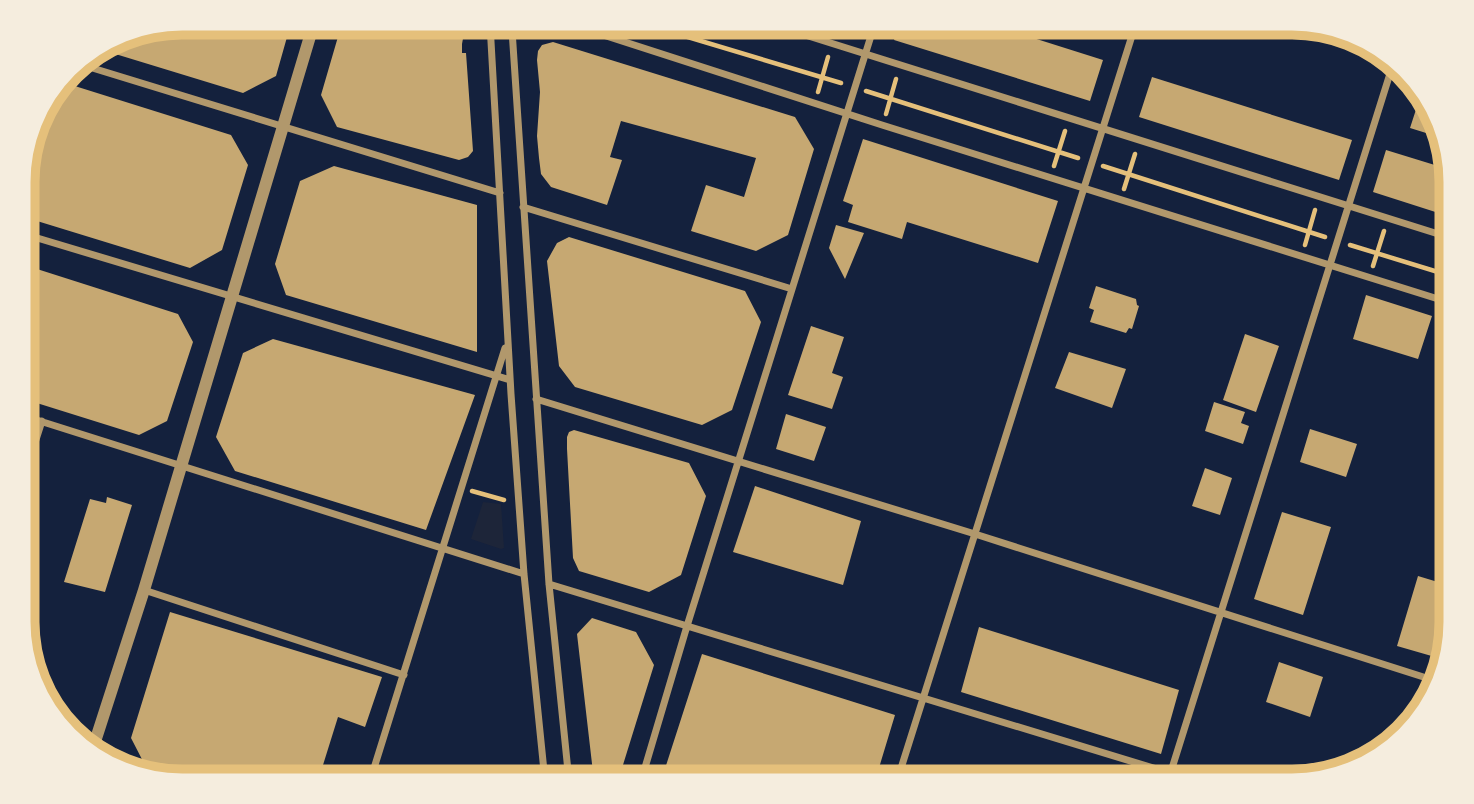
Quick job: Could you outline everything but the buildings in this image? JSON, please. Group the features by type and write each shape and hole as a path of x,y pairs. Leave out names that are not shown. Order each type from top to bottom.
{"street":[{"path":"95,741 144,590 310,35"},
{"path":"490,35 524,575 544,769"},
{"path":"512,35 549,584 568,769"},
{"path":"603,35 1439,299"},
{"path":"806,35 1439,234"},
{"path":"645,769 871,35"},
{"path":"901,769 1132,35"},
{"path":"89,68 500,193"},
{"path":"1171,769 1390,73"},
{"path":"523,207 792,289"},
{"path":"35,237 510,380"},
{"path":"374,769 508,341"},
{"path":"536,399 975,534 1427,678"},
{"path":"35,419 524,575"},
{"path":"35,441 41,421"},
{"path":"549,584 924,697 1144,769"},
{"path":"144,590 404,675"}],"path":[{"path":"681,35 855,87 1439,272"},
{"path":"814,103 832,43"},
{"path":"882,125 901,64"},
{"path":"1050,177 1069,118"},
{"path":"1121,200 1140,140"},
{"path":"1301,256 1319,197"},
{"path":"1370,277 1388,219"},
{"path":"462,488 519,504"}],"shaded area":[{"path":"483,502 501,504 504,548 471,539"}]}
